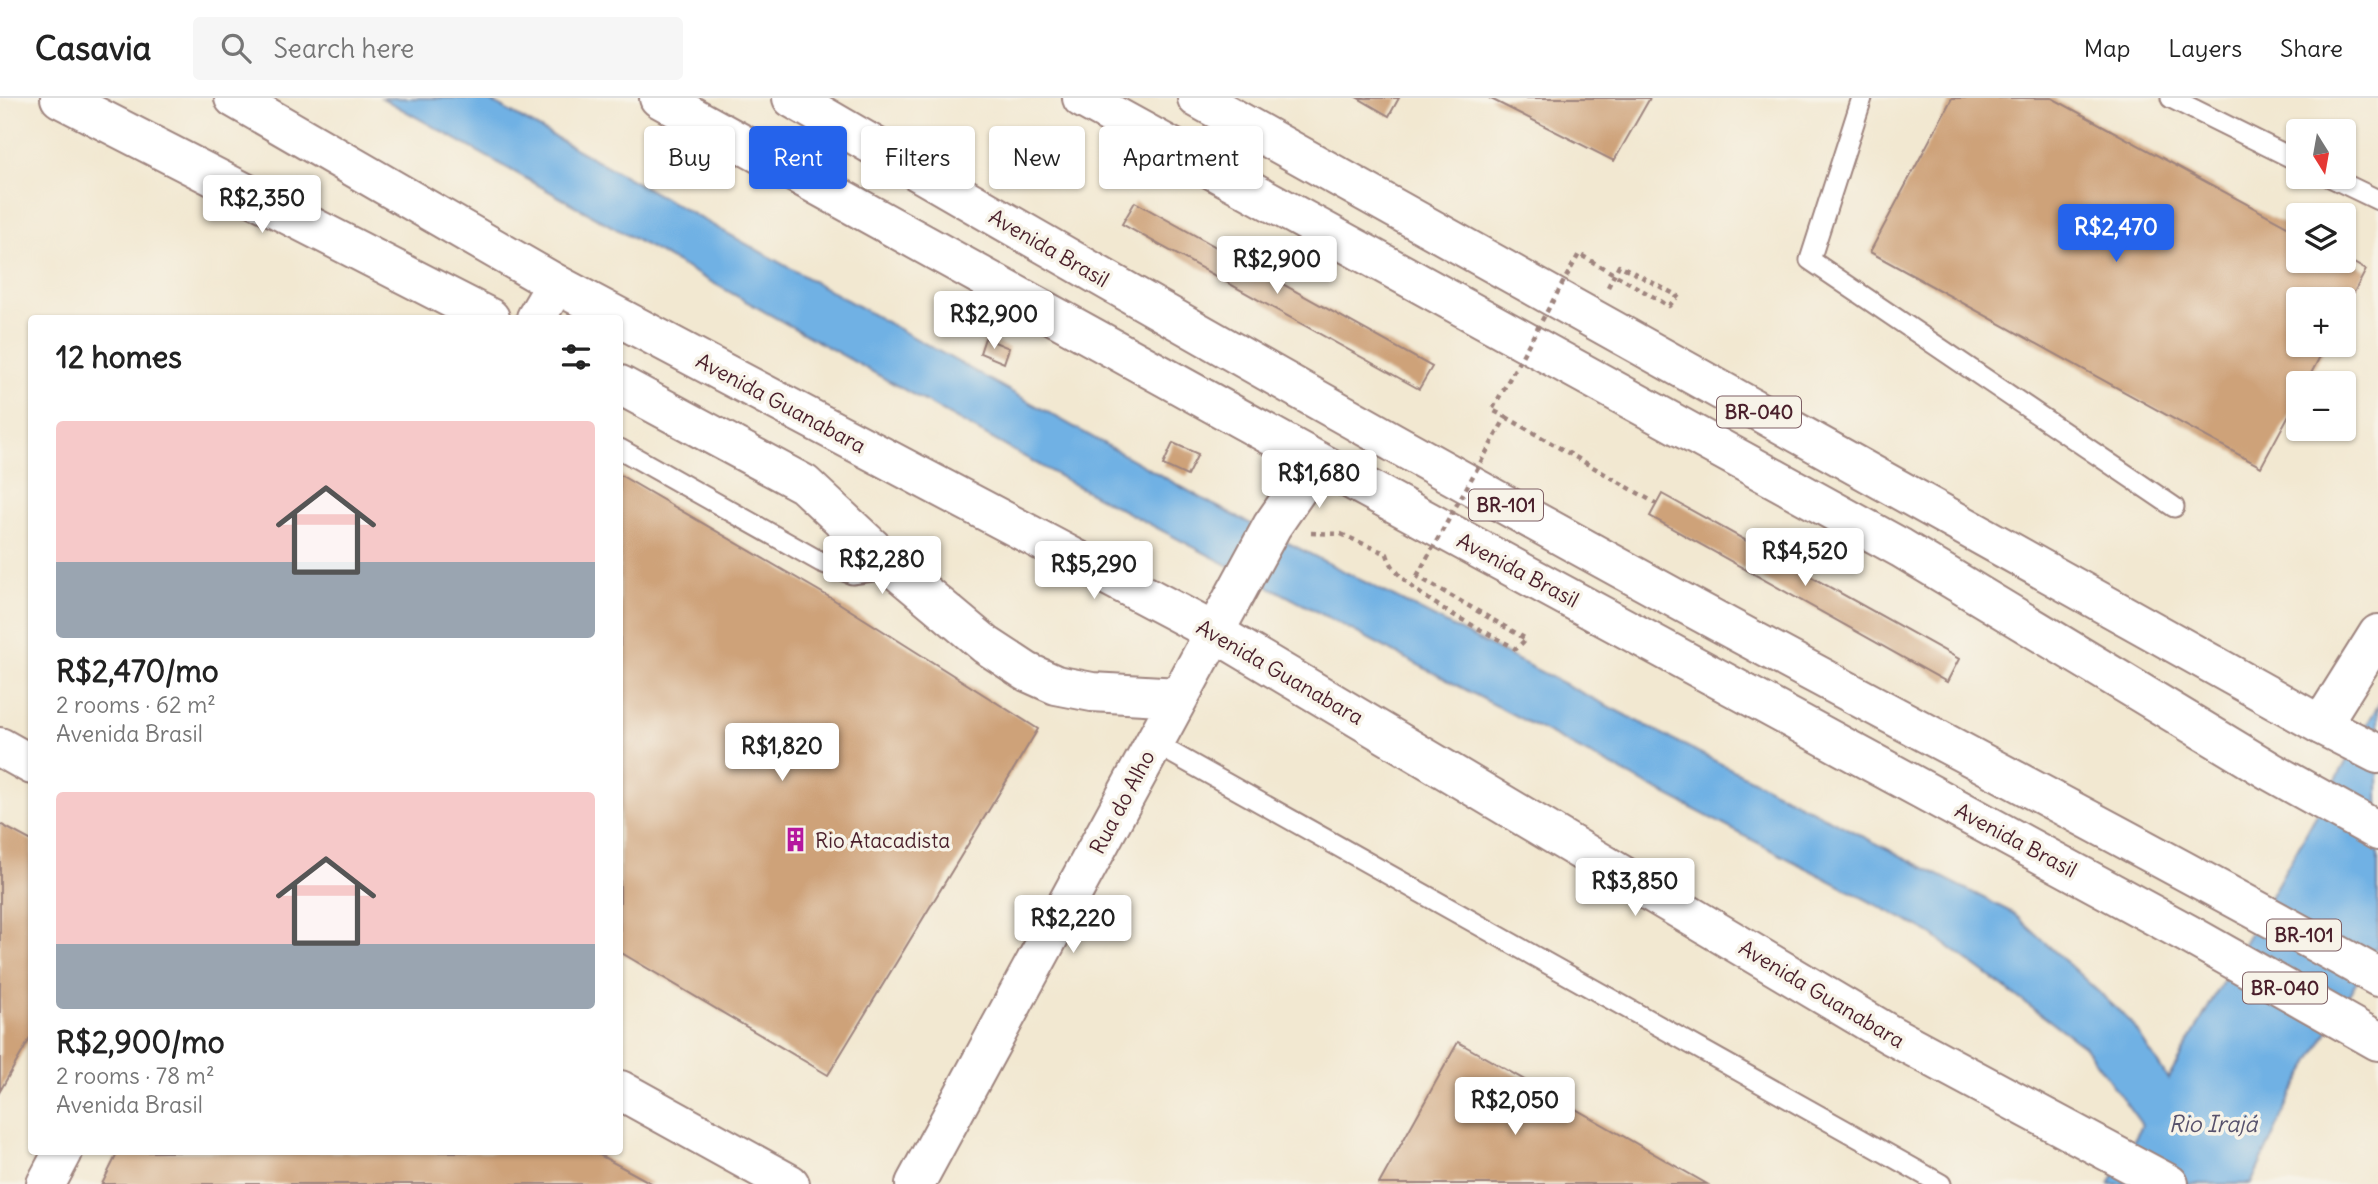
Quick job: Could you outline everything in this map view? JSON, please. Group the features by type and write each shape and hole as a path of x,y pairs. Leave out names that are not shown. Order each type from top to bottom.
{"main road":[{"path":"60,98 484,315"},
{"name":"Avenida Guanabara","path":"234,98 556,284 615,315"},
{"name":"Avenida Brasil","path":"659,98 1317,461 2192,936 2378,1041"},
{"name":"Avenida Brasil","path":"792,98 1204,338 1727,626 2229,894 2378,977"},
{"path":"1082,98 1901,548 2270,771 2378,831"},
{"name":"BR-040","path":"1197,98 2368,749"},
{"path":"538,315 556,284"},
{"name":"Avenida Guanabara","path":"623,319 1214,632 1889,1034 2169,1184"},
{"path":"623,387 804,484 894,568 986,645 1037,676 1056,685 1091,692 1179,698"},
{"name":"Rua do Alho","path":"915,1184 1214,632 1277,519 1317,461"},
{"path":"2321,725 2378,634"},
{"path":"0,747 28,763"},
{"path":"623,1092 790,1184"},
{"path":"46,1184 61,1155"}],"lane":[{"path":"1862,98 1810,260 2174,507"},
{"path":"2171,98 2286,155"},
{"path":"2355,189 2378,200"},
{"path":"623,451 821,562 852,574 894,568"},
{"path":"1154,743 1941,1184"}],"path":[{"path":"1612,330 1627,303 1607,290 1619,265 1678,296 1669,306 1628,282 1579,254 1492,410 1657,504"},
{"path":"1277,519 1314,535 1341,534 1387,554 1390,566 1412,588 1516,649 1526,639 1417,576 1506,417"}],"water":[{"name":"Rio Irajá","path":"382,98 485,98 1214,505 2013,913 2131,1022 2168,1079 2378,705 2378,944 2292,1094 2251,1184 2109,1184 2142,1125 2084,1046 1930,933 1075,485"}],"building":[{"path":"1358,98 1399,98 1389,116"},
{"path":"1489,98 1650,98 1614,161"},
{"path":"1952,98 2052,98 2286,225 2286,273 2356,273 2356,264 2366,270 2356,289 2286,287 2286,357 2320,357 2312,371 2286,371 2286,420 2261,467 1870,252"},
{"path":"1135,202 1432,367 1419,389 1122,224"},
{"path":"985,338 1009,348 1004,363 980,353"},
{"path":"1173,443 1198,454 1187,476 1163,465"},
{"name":"Rio Atacadista","path":"623,477 831,598 1038,729 828,1075 623,954"},
{"path":"1662,494 1959,659 1947,682 1650,516"},
{"path":"0,824 28,839 28,1042 0,1091"},
{"path":"1458,1042 1707,1184 1379,1184"},
{"path":"116,1155 600,1155 653,1184 102,1184"}],"place":[{"name":"Rio Atacadista","path":"795,840"}]}
